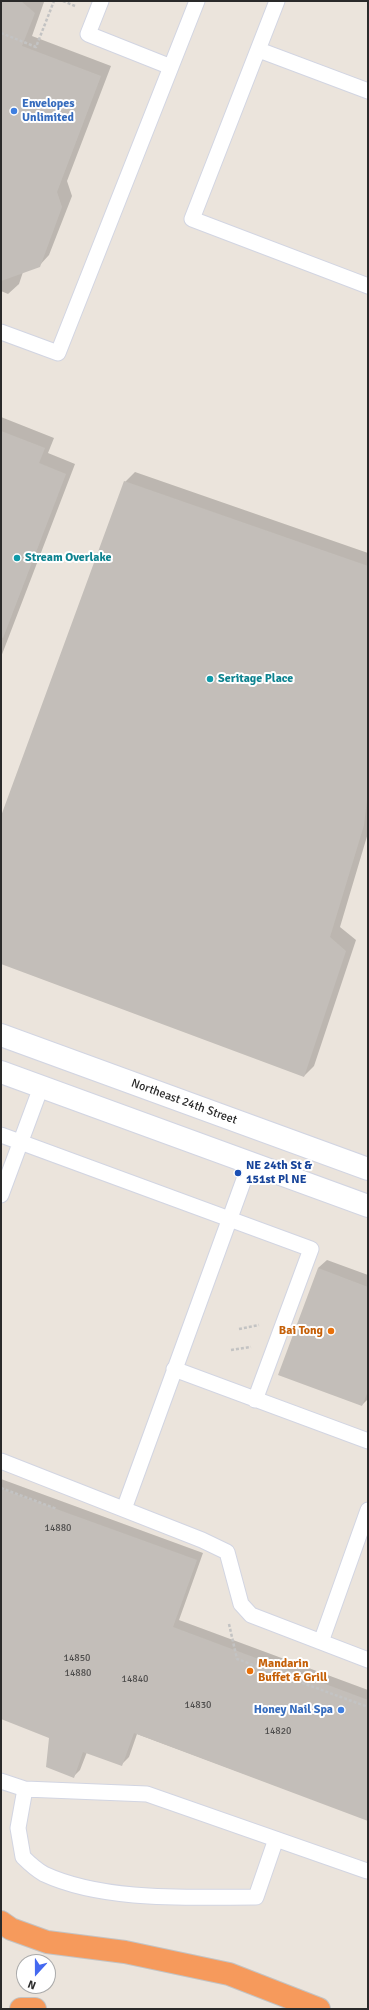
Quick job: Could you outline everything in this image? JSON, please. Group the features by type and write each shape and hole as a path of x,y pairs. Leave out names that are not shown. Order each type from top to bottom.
{"highway":[{"path":"1,1922 11,1929 47,1942 125,1952 229,1974 319,2009"},
{"path":"22,2009 35,2009"}],"main road":[{"name":"Northeast 24th Street","path":"1,1035 368,1169"},
{"path":"41,1087 69,1059"},
{"path":"1,1072 368,1206"}],"lane":[{"path":"101,1 88,34 171,67"},
{"path":"1,332 58,354 197,1"},
{"path":"277,1 192,219 368,286"},
{"path":"259,50 368,91"},
{"path":"1,1195 41,1087"},
{"path":"1,1135 311,1249 255,1400"},
{"path":"124,1509 250,1163"},
{"path":"174,1370 368,1441"},
{"path":"1,1461 202,1540 227,1552 241,1604 251,1615 368,1660"},
{"path":"320,1642 368,1510"},
{"path":"1,1781 25,1789 147,1794 368,1871"},
{"path":"25,1789 18,1828 23,1857 43,1873 68,1883 90,1888 144,1896 256,1898 276,1839"}],"path":[{"path":"1,33 36,47 54,1"},
{"path":"239,1329 266,1324"},
{"path":"231,1350 259,1346"},
{"path":"1,1488 60,1510"},
{"path":"228,1622 237,1659 368,1707"}],"building":[{"path":"1,1 21,1 35,13 22,46 101,76 57,192 62,207 40,267 1,281"},
{"name":"Stream Overlake","path":"1,431 45,448 39,463 66,474 3,638 1,637"},
{"name":"Seritage Place","path":"124,481 368,566 368,791 364,825 330,937 346,951 304,1077 1,964 1,816"},
{"name":"Bai Tong","path":"318,1268 368,1287 368,1391 362,1406 278,1375"},
{"path":"1,1489 197,1560 173,1627 368,1700 368,1821 134,1733 122,1766 83,1752 74,1778 46,1767 49,1738 1,1719"}],"place":[{"name":"Envelopes Unlimited","path":"14,111"},
{"name":"Stream Overlake","path":"17,558"},
{"name":"Seritage Place","path":"210,679"},
{"name":"NE 24th St & 151st Pl NE","path":"238,1173"},
{"name":"Bai Tong","path":"331,1331"},
{"name":"Mandarin Buffet & Grill","path":"250,1671"},
{"name":"Honey Nail Spa","path":"341,1710"}]}
